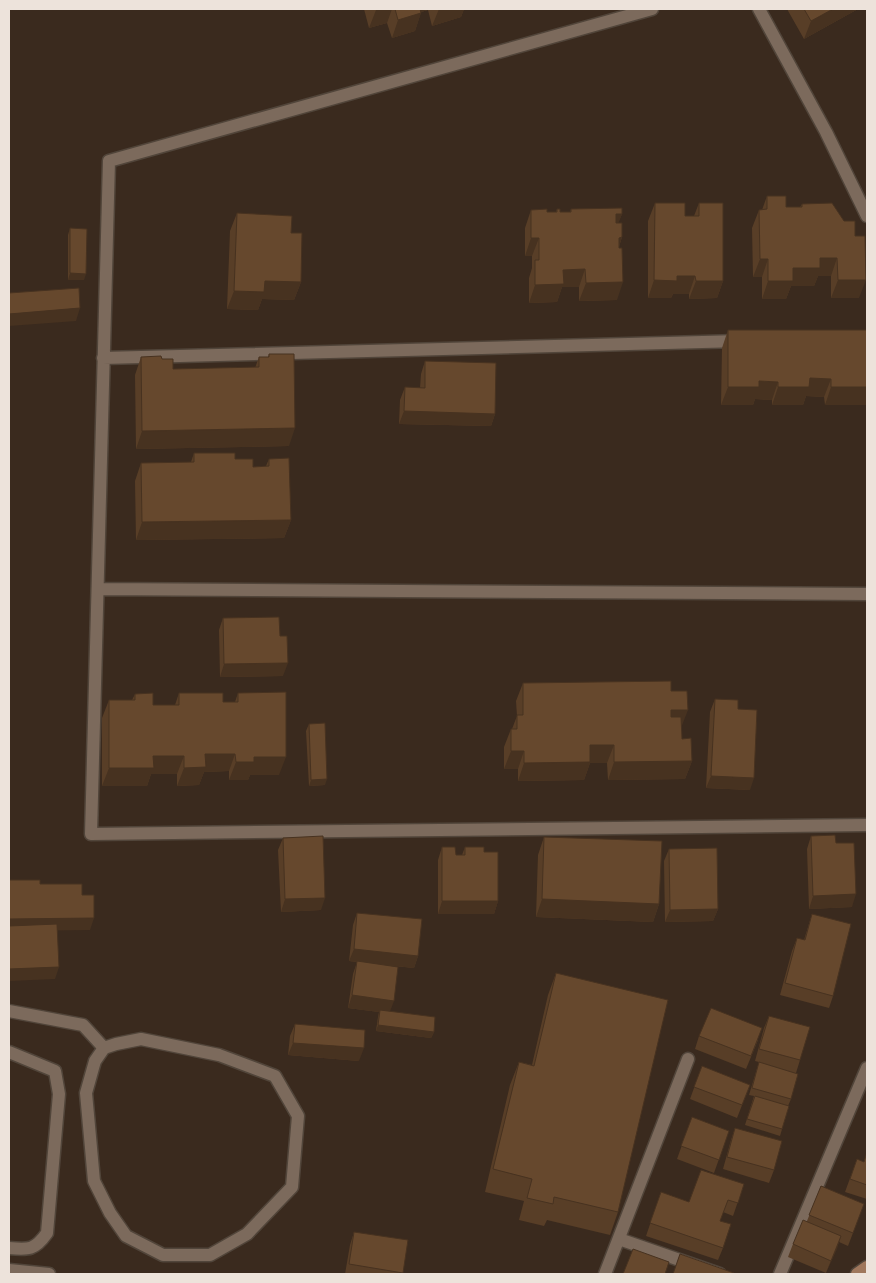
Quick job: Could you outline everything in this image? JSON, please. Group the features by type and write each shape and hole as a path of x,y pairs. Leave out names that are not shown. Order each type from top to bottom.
{"street":[{"path":"652,9 109,161 91,834 867,825"},
{"path":"759,9 826,132 867,216"},
{"path":"103,358 748,341"},
{"path":"98,589 867,594"},
{"path":"9,1012 83,1025 104,1048"},
{"path":"141,1039 219,1056 275,1076 298,1116 292,1187 247,1234 210,1255 163,1255 126,1236 110,1213 94,1181 86,1093 95,1060 104,1048 141,1039"},
{"path":"9,1052 55,1071 59,1094 47,1232 39,1245 25,1250 9,1248"},
{"path":"605,1274 688,1059"},
{"path":"780,1274 867,1068"},
{"path":"619,1239 720,1274"},
{"path":"857,1274 867,1267"},
{"path":"9,1270 49,1274"}],"building":[{"path":"395,9 420,9 421,13 398,20"},
{"path":"804,9 833,9 811,21"},
{"path":"767,196 786,196 786,207 802,207 802,204 832,203 844,221 855,221 855,236 865,236 866,280 838,280 837,258 820,258 820,268 793,268 793,281 768,281 768,259 760,259 759,210 767,209"},
{"path":"655,203 685,203 685,216 699,216 699,203 723,203 723,281 696,281 695,276 677,276 677,281 654,280"},
{"path":"622,208 622,214 616,214 616,223 622,223 622,237 619,238 619,248 622,248 623,282 586,283 585,269 563,270 564,284 535,285 535,260 539,260 539,238 531,238 531,210 547,209 547,212 557,212 557,209 560,209 560,212 571,212 571,209"},
{"path":"237,213 292,216 291,233 302,233 301,282 265,281 264,292 234,291"},
{"path":"70,228 87,229 86,274 70,273"},
{"path":"79,288 80,308 9,314 9,293"},
{"path":"728,330 867,330 867,387 831,387 831,379 810,378 809,387 778,387 778,382 759,381 759,387 728,387"},
{"path":"269,354 294,354 295,428 142,431 141,357 161,356 162,359 173,359 173,369 259,367 259,357 269,357"},
{"path":"425,361 496,363 495,414 404,411 405,387 425,388"},
{"path":"194,453 235,453 235,459 253,459 253,467 269,466 269,459 289,458 291,520 142,522 141,463 194,462"},
{"path":"279,617 280,636 287,636 288,663 224,664 223,618"},
{"path":"671,681 671,691 687,691 688,710 671,710 671,717 681,717 682,739 691,738 692,761 614,762 614,745 590,745 590,762 524,763 524,751 511,751 511,729 517,729 517,715 523,715 523,683"},
{"path":"286,692 286,757 254,757 254,762 236,762 235,754 205,754 206,767 184,768 184,756 153,756 154,768 109,768 109,700 135,700 135,694 153,693 153,705 179,705 179,693 223,693 223,702 238,702 238,693"},
{"path":"715,699 738,700 738,709 757,710 754,778 711,776"},
{"path":"325,723 327,779 311,780 309,724"},
{"path":"835,835 836,843 854,843 856,894 813,896 811,836"},
{"path":"323,836 325,898 285,899 283,838"},
{"path":"544,837 662,841 659,904 542,899"},
{"path":"442,847 455,847 456,855 465,855 465,847 484,847 484,852 498,852 498,901 442,901"},
{"path":"717,848 718,909 670,910 669,849"},
{"path":"9,880 40,880 40,884 82,884 82,895 94,895 94,918 9,919"},
{"path":"357,913 422,919 418,956 354,949"},
{"path":"812,914 851,924 833,996 785,983 797,938 805,940"},
{"path":"57,924 59,967 9,969 9,926"},
{"path":"357,961 398,967 394,1001 352,995"},
{"path":"556,973 668,1000 618,1212 554,1197 553,1204 527,1198 532,1179 493,1169 519,1062 534,1066"},
{"path":"711,1008 762,1028 751,1056 699,1036"},
{"path":"380,1010 435,1017 434,1032 378,1025"},
{"path":"769,1016 810,1027 800,1060 759,1049"},
{"path":"295,1024 365,1030 364,1048 293,1043"},
{"path":"759,1062 798,1074 791,1099 752,1088"},
{"path":"702,1066 750,1085 742,1105 694,1087"},
{"path":"755,1096 789,1106 782,1129 747,1119"},
{"path":"692,1117 729,1131 719,1160 681,1146"},
{"path":"735,1128 782,1141 774,1170 727,1157"},
{"path":"867,1152 867,1185 850,1179 857,1159 864,1162"},
{"path":"701,1170 744,1184 738,1203 728,1200 720,1221 731,1224 723,1248 650,1223 661,1192 689,1202"},
{"path":"821,1186 864,1204 853,1233 809,1215"},
{"path":"803,1220 841,1236 831,1261 793,1244"},
{"path":"354,1232 408,1240 403,1273 349,1264"},
{"path":"633,1249 669,1262 665,1274 623,1274"},
{"path":"680,1254 734,1273 673,1274"}]}
